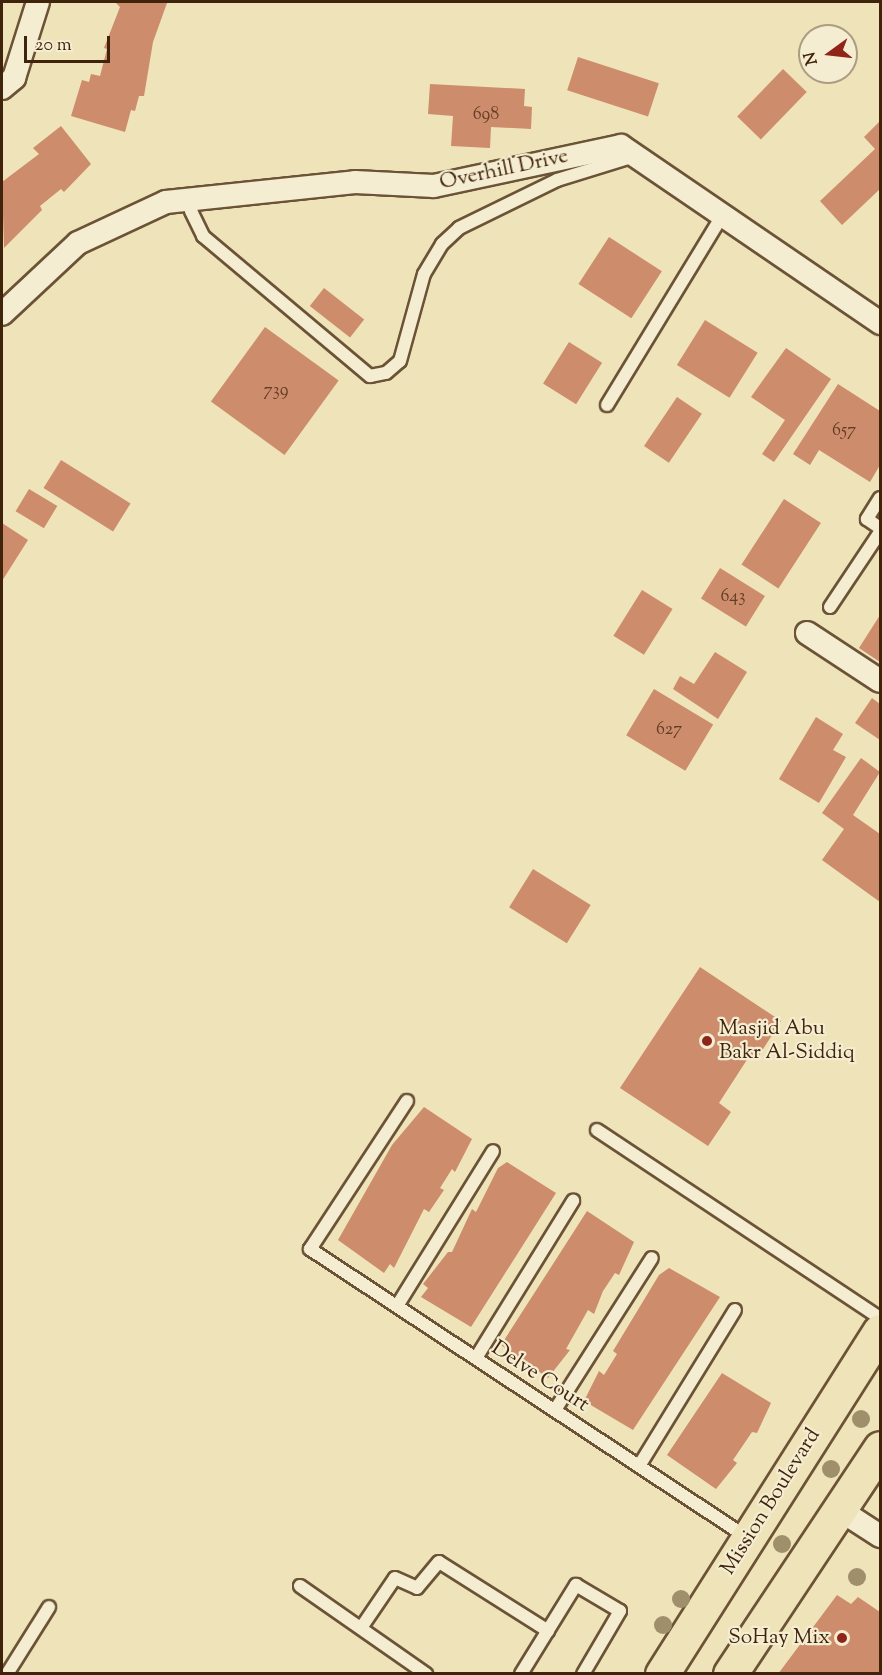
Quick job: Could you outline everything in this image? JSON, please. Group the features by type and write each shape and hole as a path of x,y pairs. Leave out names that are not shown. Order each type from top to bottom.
{"main road":[{"name":"Mission Boulevard","path":"662,1674 880,1331"},
{"path":"730,1674 880,1448"}],"street":[{"path":"2,88 14,78 38,2"},
{"name":"Overhill Drive","path":"2,314 78,243 165,202 355,182 434,186 621,146 880,323"},
{"path":"807,633 880,681"},
{"path":"840,1510 880,1536"}],"lane":[{"path":"193,199 191,211 203,236 370,376 386,373 400,361 424,274 442,244 459,228 557,180 635,156"},
{"path":"607,405 722,216"},
{"path":"830,607 880,530 867,519 880,498"},
{"name":"Delve Court","path":"407,1101 310,1249 749,1539"},
{"path":"597,1130 880,1318"},
{"path":"397,1306 493,1151"},
{"path":"476,1358 573,1201"},
{"path":"555,1410 652,1258"},
{"path":"639,1466 735,1310"},
{"path":"361,1628 395,1578 417,1588 439,1562 548,1631"},
{"path":"521,1674 576,1585 620,1611 584,1674"},
{"path":"300,1586 361,1628 413,1670 426,1674"},
{"path":"7,1674 49,1607"}],"building":[{"path":"115,2 167,3 153,42 144,96 139,96 135,111 131,110 125,132 71,116 82,80 89,82 91,74 100,76 107,49 104,48 120,7"},
{"path":"578,57 659,83 648,117 567,90"},
{"path":"783,69 807,92 761,139 737,116"},
{"path":"430,84 525,89 524,106 532,107 531,129 491,127 490,148 451,146 453,116 428,114"},
{"path":"880,121 880,189 842,225 820,201 875,149 864,137"},
{"path":"61,126 91,164 64,192 61,189 40,206 42,210 4,248 2,182 39,154 33,148"},
{"path":"609,237 662,271 631,318 579,284"},
{"path":"324,288 364,319 350,338 310,306"},
{"path":"705,320 758,353 729,398 677,365"},
{"path":"265,327 339,380 285,455 211,401"},
{"path":"569,342 602,363 576,404 543,384"},
{"path":"786,348 831,379 774,462 762,454 785,420 751,397"},
{"path":"838,384 880,411 880,465 870,482 819,450 810,465 793,454"},
{"path":"677,397 702,414 669,463 644,446"},
{"path":"61,460 131,503 113,531 44,488"},
{"path":"29,489 57,506 44,528 16,511"},
{"path":"784,499 821,523 778,588 742,564"},
{"path":"2,523 28,540 2,581"},
{"path":"720,568 765,596 746,627 701,599"},
{"path":"642,590 673,609 644,655 613,636"},
{"path":"880,615 880,662 859,648"},
{"path":"715,652 747,672 718,719 673,689 680,676 694,684"},
{"path":"654,689 713,725 685,771 626,735"},
{"path":"872,698 880,704 880,740 855,723"},
{"path":"816,717 843,734 833,750 846,757 819,803 779,779"},
{"path":"861,758 880,772 853,815 880,834 880,902 822,860 844,829 822,813"},
{"path":"533,869 591,905 567,943 509,907"},
{"path":"700,967 781,1021 756,1060 750,1055 719,1103 731,1112 708,1146 620,1088"},
{"path":"424,1107 472,1139 455,1172 452,1169 440,1188 444,1190 429,1212 424,1209 394,1268 390,1264 384,1273 338,1240 392,1145"},
{"path":"507,1162 556,1193 471,1327 421,1297 428,1288 423,1284 448,1252 452,1252 472,1209 476,1212 498,1168"},
{"path":"587,1211 634,1242 619,1275 615,1273 603,1291 594,1314 588,1310 566,1349 570,1350 548,1378 501,1345"},
{"path":"669,1268 720,1297 633,1430 584,1401 599,1371 604,1375 617,1354 613,1351 659,1275"},
{"path":"722,1373 771,1403 757,1433 752,1432 733,1460 737,1463 716,1489 667,1455"},
{"name":"SoHay Mix","path":"837,1595 851,1604 858,1597 880,1612 880,1674 778,1674"}],"place":[{"name":"Masjid Abu Bakr Al-Siddiq","path":"707,1041"},
{"name":"SoHay Mix","path":"842,1638"}]}
